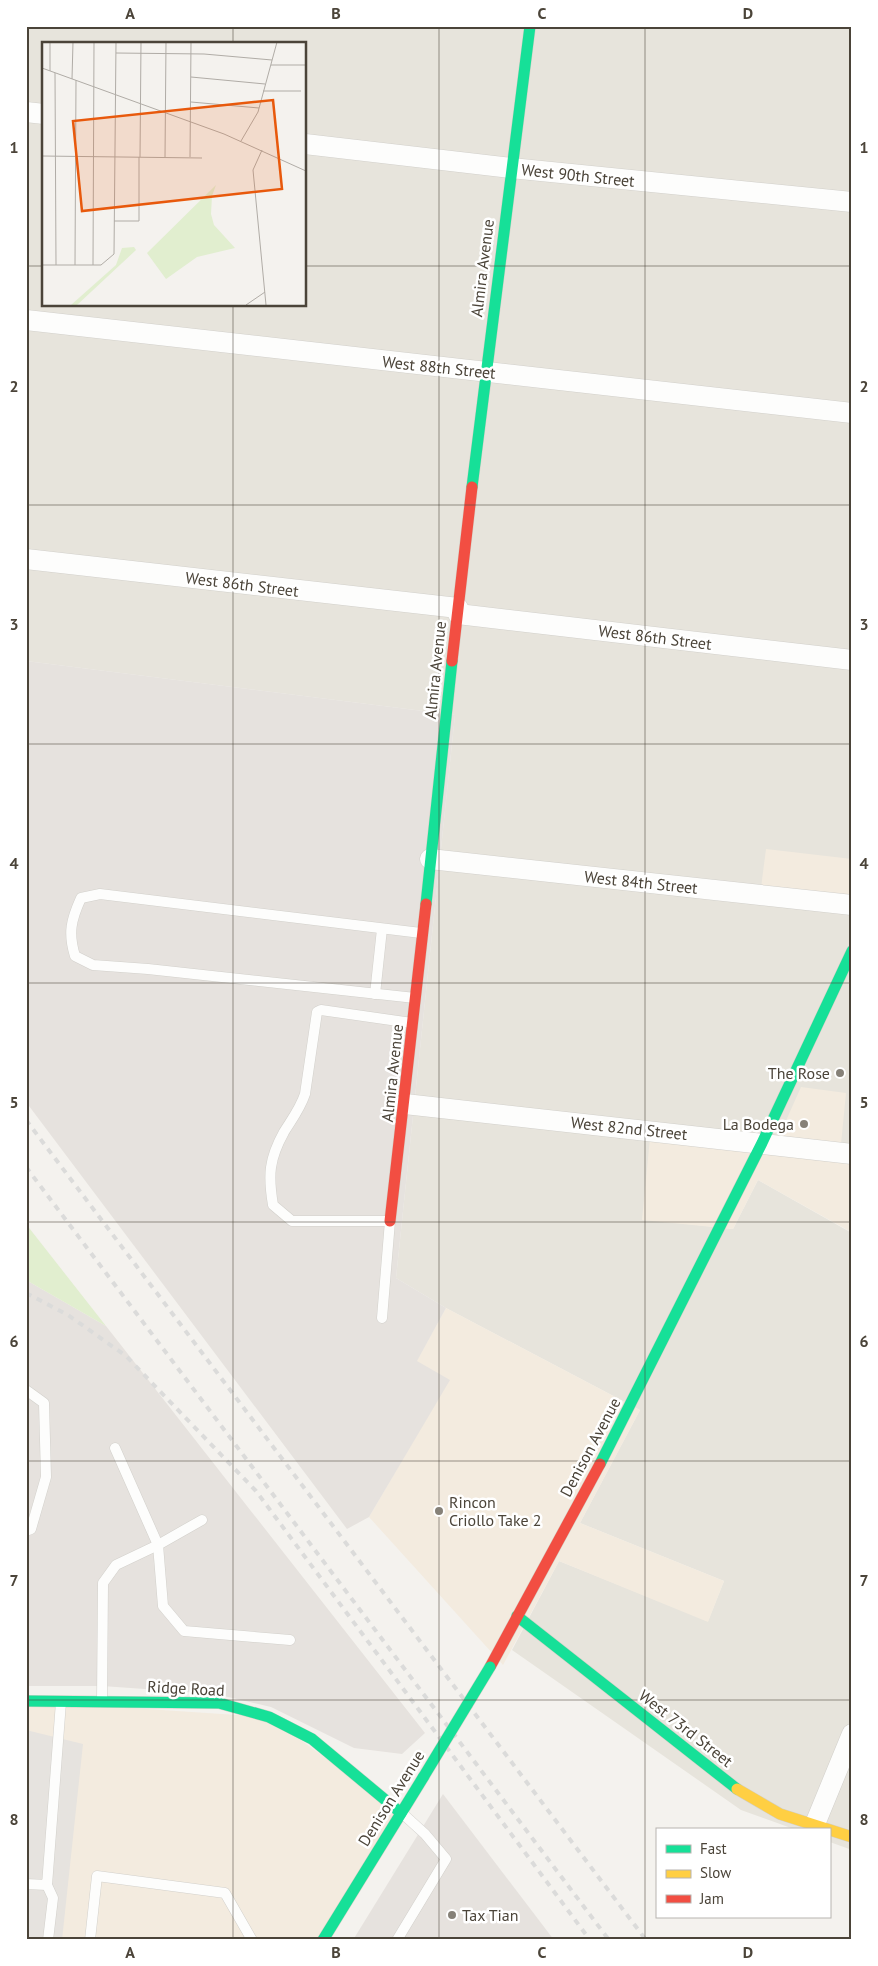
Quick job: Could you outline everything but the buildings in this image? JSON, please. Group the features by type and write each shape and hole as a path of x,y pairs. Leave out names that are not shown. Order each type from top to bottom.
{"street":[{"name":"Almira Avenue","path":"390,1221 405,1104 430,859 486,372 510,168 530,26"},
{"path":"26,112 42,114"},
{"name":"West 90th Street","path":"306,144 510,168 852,202"},
{"name":"West 88th Street","path":"26,320 852,413"},
{"name":"West 86th Street","path":"26,559 852,660"},
{"name":"West 84th Street","path":"430,859 852,905"},
{"name":"Denison Avenue","path":"323,1940 490,1667 603,1460 762,1143 852,951"},
{"name":"West 82nd Street","path":"405,1104 852,1154"},
{"name":"West 73rd Street","path":"517,1616 745,1795 780,1814 826,1828"},
{"name":"Ridge Road","path":"26,1701 219,1703 269,1717 312,1739 402,1813"},
{"path":"815,1824 852,1734"},
{"name":"West 73rd Street","path":"830,1829 852,1837"}],"lane":[{"path":"416,998 93,965 75,956 70,940 73,916 81,898 100,894 423,934"},
{"path":"375,994 382,929"},
{"path":"390,1221 292,1221 273,1205 270,1167 284,1132 301,1107 305,1094 317,1012 321,1010 413,1024"},
{"name":"Almira Avenue","path":"382,1318 390,1221"},
{"path":"26,1390 44,1403 46,1477 31,1529 26,1531"},
{"path":"115,1448 158,1544 163,1606 184,1630 290,1640"},
{"path":"102,1701 103,1583 116,1565 202,1520"},
{"path":"48,1940 53,1898 47,1885 62,1701"},
{"path":"397,1940 446,1859 426,1834 402,1813"},
{"path":"90,1940 97,1876 225,1893 252,1940"},
{"path":"26,1884 47,1885"}],"shaded area":[{"path":"26,26 852,26 852,1145 773,1152 642,1219 733,1229 758,1180 850,1232 852,1228 852,1850 830,1842 830,1828 791,1828 741,1810 512,1650 559,1561 708,1621 724,1581 580,1523 640,1410 446,1308 396,1278 455,715 26,661"},
{"path":"26,661 455,715 396,1278 446,1308 417,1361 450,1380 369,1517 347,1529 26,1102"},
{"path":"766,849 852,859 852,898 761,888"},
{"path":"801,1087 846,1093 841,1144 852,1145 851,1232 758,1180 733,1229 642,1220 650,1138 772,1152"},
{"path":"26,1280 106,1326 425,1733 402,1754 354,1748 271,1707 215,1694 102,1686 26,1686"},
{"path":"446,1308 640,1410 580,1523 724,1581 708,1622 559,1561 503,1665 369,1517 449,1380 416,1362"},
{"path":"26,1701 269,1717 401,1813 323,1940 26,1940"},
{"path":"26,1730 83,1744 62,1940 26,1940"},
{"path":"443,1794 554,1940 353,1940"}],"green space":[{"path":"26,1224 106,1326 26,1280"}],"railway":[{"path":"26,1120 646,1940"},
{"path":"26,1167 609,1940"},
{"path":"26,1293 68,1315 126,1356 256,1491 590,1940"}],"traffic: fast":[{"path":"472,487 530,26"},
{"path":"426,904 452,661"},
{"path":"600,1464 762,1143 852,951"},
{"path":"517,1616 737,1789"},
{"path":"424,1776 490,1667"},
{"path":"26,1701 219,1703 269,1717 312,1739 401,1813"},
{"path":"323,1940 424,1776"}],"traffic: slow":[{"path":"737,1789 780,1814 824,1828"},
{"path":"830,1830 852,1837"}],"traffic: jam":[{"path":"452,661 472,487"},
{"path":"390,1221 426,904"},
{"path":"490,1667 600,1464"}],"place":[{"name":"The Rose","path":"840,1073"},
{"name":"La Bodega","path":"804,1124"},
{"name":"Rincon Criollo Take 2","path":"439,1511"},
{"name":"Tax Tian","path":"452,1915"}]}
